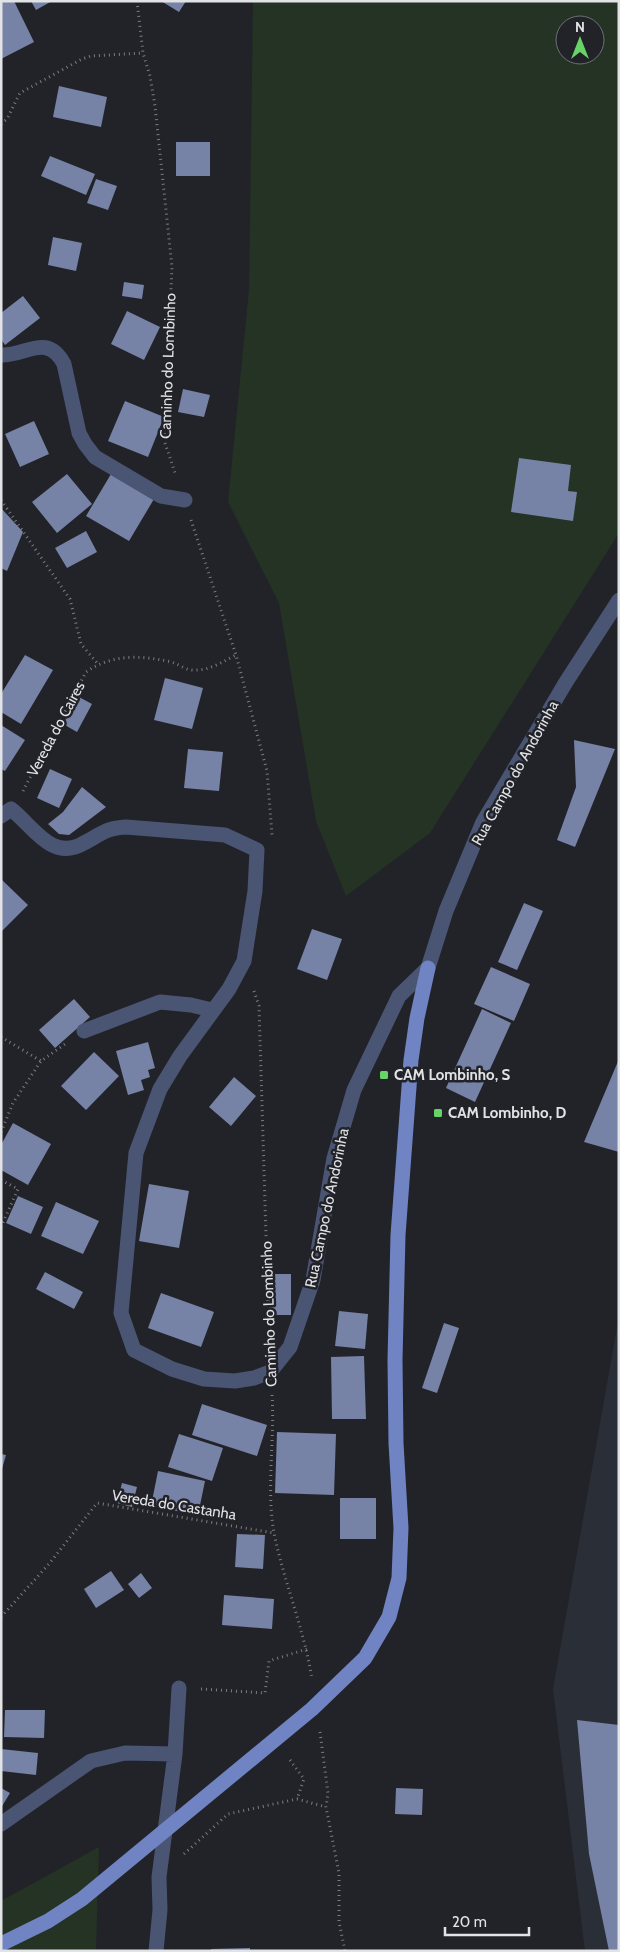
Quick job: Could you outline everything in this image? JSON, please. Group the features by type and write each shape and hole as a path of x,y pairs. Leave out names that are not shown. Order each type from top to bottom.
{"main road":[{"path":"1,1944 48,1921 82,1899 312,1709 365,1658 389,1617 399,1578 401,1528 396,1443 395,1360 398,1235 412,1060 428,968"}],"street":[{"path":"1,355 33,347 46,347 59,355 64,364 79,433 84,444 95,457 161,496 185,500"},
{"name":"Rua Campo do Andorinha","path":"270,1372 290,1347 313,1280 334,1158 354,1090 399,996 428,968 446,910 483,822 566,682 619,600"},
{"path":"6,812 44,841 58,849 78,846 111,828 126,827 225,834 257,850 255,891 244,961 229,989 212,1010 160,1090 136,1153 121,1313 134,1350 172,1368 204,1379 235,1381 254,1378 270,1372"},
{"path":"84,1031 160,1002 191,1005 212,1010"},
{"path":"156,1951 160,1910 159,1876 175,1754 179,1688"},
{"path":"1,1824 91,1761 124,1753 175,1754"}],"path":[{"name":"Caminho do Lombinho","path":"137,1 142,52 150,76 156,106 172,267 164,440 236,655 267,770 273,837 257,850"},
{"path":"1,124 7,119 20,93 82,59 91,56 142,52"},
{"path":"1,500 70,599 81,644 98,664"},
{"name":"Vereda do Caires","path":"6,812 86,672 98,664 121,656 173,662 190,670 206,670 236,655"},
{"name":"Caminho do Lombinho","path":"197,1689 265,1694 269,1661 307,1649 274,1533 271,1487 273,1415 270,1372 259,1006 253,990"},
{"path":"1,1132 13,1103 41,1061 84,1031"},
{"path":"1,1037 41,1061"},
{"path":"1,1180 18,1189 1,1227"},
{"name":"Vereda do Castanha","path":"1,1616 49,1564 97,1503 274,1533"},
{"path":"290,1760 304,1779 297,1799"},
{"path":"328,1793 326,1807 339,1873 339,1922 346,1951"},
{"path":"159,1876 228,1814 297,1799 326,1807"}],"shaded area":[{"path":"619,1316 619,1951 585,1951 553,1689"}],"green space":[{"path":"253,1 619,1 619,533 430,833 346,896 316,821 279,603 228,502 249,289"},
{"path":"99,1847 96,1951 1,1951 1,1901"}],"building":[{"path":"1,1 14,1 34,42 1,59"},
{"path":"31,1 52,1 36,10"},
{"path":"161,1 186,1 179,12"},
{"path":"59,86 107,97 101,127 53,117"},
{"path":"176,142 210,142 210,176 176,176"},
{"path":"50,156 95,174 86,195 41,176"},
{"path":"96,179 117,186 108,210 87,203"},
{"path":"53,237 82,243 76,271 48,265"},
{"path":"124,282 144,285 142,299 122,296"},
{"path":"23,296 40,318 5,345 1,339 1,313"},
{"path":"127,311 160,327 144,360 111,344"},
{"path":"183,389 210,395 204,417 178,412"},
{"path":"125,401 164,417 148,457 108,441"},
{"path":"34,421 49,454 20,467 5,434"},
{"path":"519,458 571,465 568,491 577,492 573,521 511,512"},
{"path":"67,474 92,504 57,533 32,502"},
{"path":"111,474 154,499 129,541 86,516"},
{"path":"1,508 23,532 7,571 1,568"},
{"path":"86,531 97,552 67,568 55,548"},
{"path":"25,655 53,670 21,724 1,712 1,694"},
{"path":"165,678 203,688 192,729 154,720"},
{"path":"79,697 92,704 77,732 63,724"},
{"path":"1,725 25,740 5,771 1,769"},
{"path":"574,740 615,749 575,847 557,840 576,787"},
{"path":"188,749 223,752 219,791 184,788"},
{"path":"50,769 72,779 59,808 37,798"},
{"path":"82,787 106,807 69,835 59,834 48,824 63,812"},
{"path":"1,879 28,905 1,932"},
{"path":"524,903 543,911 517,970 498,962"},
{"path":"312,929 342,939 327,980 297,969"},
{"path":"491,967 530,984 514,1021 474,1004"},
{"path":"74,999 90,1017 55,1048 39,1030"},
{"path":"482,1009 511,1023 475,1102 446,1088"},
{"path":"148,1042 155,1068 148,1070 150,1077 141,1080 144,1090 128,1095 116,1051"},
{"path":"94,1052 119,1076 86,1110 61,1086"},
{"path":"619,1059 619,1152 584,1142"},
{"path":"234,1077 256,1096 231,1126 209,1107"},
{"path":"13,1123 51,1144 28,1185 1,1170 1,1145"},
{"path":"149,1184 189,1191 179,1248 139,1241"},
{"path":"18,1196 43,1207 31,1234 6,1223"},
{"path":"56,1202 99,1221 83,1254 41,1236"},
{"path":"45,1272 83,1292 74,1309 36,1289"},
{"path":"269,1274 291,1274 291,1315 269,1315"},
{"path":"161,1293 214,1312 201,1347 148,1328"},
{"path":"339,1311 368,1314 365,1349 335,1346"},
{"path":"444,1323 459,1328 437,1393 422,1388"},
{"path":"364,1356 366,1419 332,1419 331,1357"},
{"path":"202,1404 267,1425 257,1456 192,1435"},
{"path":"277,1432 336,1434 334,1495 275,1493"},
{"path":"179,1434 223,1448 212,1481 168,1467"},
{"path":"1,1454 6,1455 2,1469 1,1469"},
{"path":"158,1471 205,1481 198,1515 151,1506"},
{"path":"122,1483 137,1487 132,1507 117,1503"},
{"path":"340,1498 376,1498 376,1539 340,1539"},
{"path":"237,1534 265,1535 263,1569 235,1567"},
{"path":"111,1571 124,1590 96,1608 84,1589"},
{"path":"141,1573 152,1588 139,1598 128,1584"},
{"path":"224,1595 274,1599 272,1629 222,1625"},
{"path":"5,1710 45,1710 44,1738 4,1737"},
{"path":"577,1720 619,1725 619,1951 609,1951 589,1854"},
{"path":"1,1749 38,1753 36,1775 1,1771"},
{"path":"1,1788 10,1793 1,1808"},
{"path":"396,1788 423,1789 422,1815 395,1814"},
{"path":"250,1948 250,1951 211,1951 211,1949"}],"place":[{"name":"CAM Lombinho, S","path":"384,1075"},
{"name":"CAM Lombinho, D","path":"438,1113"}]}
